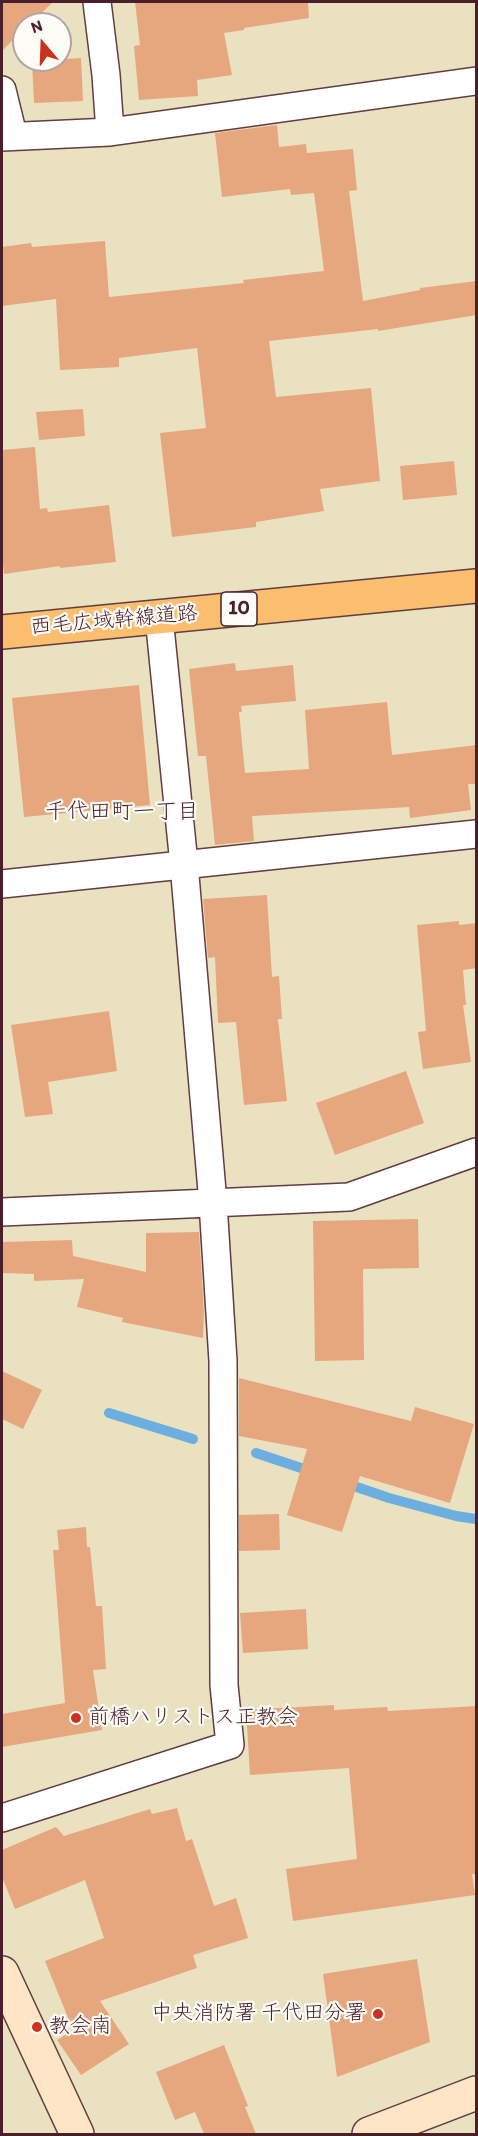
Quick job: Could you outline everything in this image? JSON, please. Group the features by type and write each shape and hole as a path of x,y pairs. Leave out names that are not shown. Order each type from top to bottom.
{"main road":[{"name":"西毛広域幹線道路","path":"2,632 477,586"}],"street":[{"path":"97,2 110,132"},
{"path":"2,90 7,136 110,132 477,81"},
{"path":"2,1818 230,1745 224,1685 223,1361 213,1203 184,864 159,617"},
{"path":"2,884 477,834"},
{"path":"2,1212 349,1197 477,1152"},
{"path":"2,1973 77,2134"},
{"path":"369,2134 477,2093"}],"building":[{"path":"2,2 53,2 43,12 12,12 12,41 2,51"},
{"path":"135,2 308,2 309,18 224,33 232,75 197,80 198,96 139,100 134,46 140,45"},
{"path":"81,58 83,101 34,103 33,72 72,72 72,59"},
{"path":"277,125 279,147 306,144 307,153 353,149 357,190 349,191 363,301 420,290 420,288 477,281 477,315 378,331 378,329 269,341 276,397 371,388 380,481 320,489 324,511 256,522 256,527 172,537 160,433 206,428 197,348 119,358 119,367 60,370 56,299 2,306 2,247 31,243 32,247 105,241 109,297 244,283 243,280 324,271 314,193 291,195 290,189 222,197 215,133"},
{"path":"83,409 85,436 39,440 36,412"},
{"path":"35,447 40,509 47,508 48,512 109,505 116,562 60,568 60,566 4,574 2,450"},
{"path":"454,461 457,495 403,500 400,466"},
{"path":"235,663 236,671 293,665 296,701 241,706 242,712 239,712 245,773 309,769 305,710 387,702 392,755 477,745 477,784 468,784 471,810 410,818 409,807 252,816 254,841 215,845 206,756 198,756 189,669"},
{"path":"139,685 150,805 24,817 12,698"},
{"path":"267,895 272,977 279,976 282,1019 278,1019 287,1101 244,1105 236,1022 218,1023 215,957 208,958 203,899"},
{"path":"459,921 459,925 477,923 477,968 463,970 466,1005 463,1005 471,1062 423,1069 418,1032 426,1031 417,925"},
{"path":"109,1011 117,1071 48,1082 53,1114 25,1117 11,1025"},
{"path":"406,1071 424,1123 335,1155 316,1103"},
{"path":"418,1219 419,1268 363,1269 364,1360 315,1361 313,1221"},
{"path":"199,1232 204,1312 203,1338 122,1322 123,1318 77,1307 84,1279 34,1281 34,1274 2,1273 2,1242 72,1240 73,1256 146,1272 146,1233"},
{"path":"2,1371 42,1390 23,1429 2,1419"},
{"path":"239,1378 411,1421 415,1407 474,1424 450,1503 360,1476 342,1532 287,1515 307,1449 239,1436"},
{"path":"279,1514 280,1550 239,1551 239,1515"},
{"path":"86,1527 96,1606 102,1606 106,1669 93,1670 102,1730 2,1747 2,1714 65,1703 53,1550 59,1550 57,1530"},
{"path":"306,1609 308,1649 243,1653 240,1613"},
{"path":"334,1705 334,1710 387,1707 388,1711 477,1706 477,1874 472,1874 475,1895 293,1921 286,1869 357,1859 349,1768 250,1775 246,1710"},
{"path":"177,1808 186,1841 192,1839 214,1906 236,1898 248,1938 193,1955 197,1968 100,2001 129,2044 81,2075 57,2040 73,2030 45,1961 104,1938 85,1880 15,1909 2,1877 2,1850 56,1827 64,1836 150,1809 152,1814"},
{"path":"417,1959 430,2042 337,2077 323,1974"},
{"path":"224,2045 248,2106 245,2107 256,2134 204,2134 195,2112 175,2120 156,2072"}],"waterway":[{"path":"109,1413 193,1439"},
{"path":"256,1453 313,1472"},
{"path":"345,1483 389,1498 476,1519"}],"place":[{"name":"前橋ハリストス正教会","path":"76,1718"},
{"name":"中央消防署 千代田分署","path":"378,2014"},
{"name":"教会南","path":"37,2027"}],"district":[{"name":"千代田町一丁目","path":"122,812"}]}
